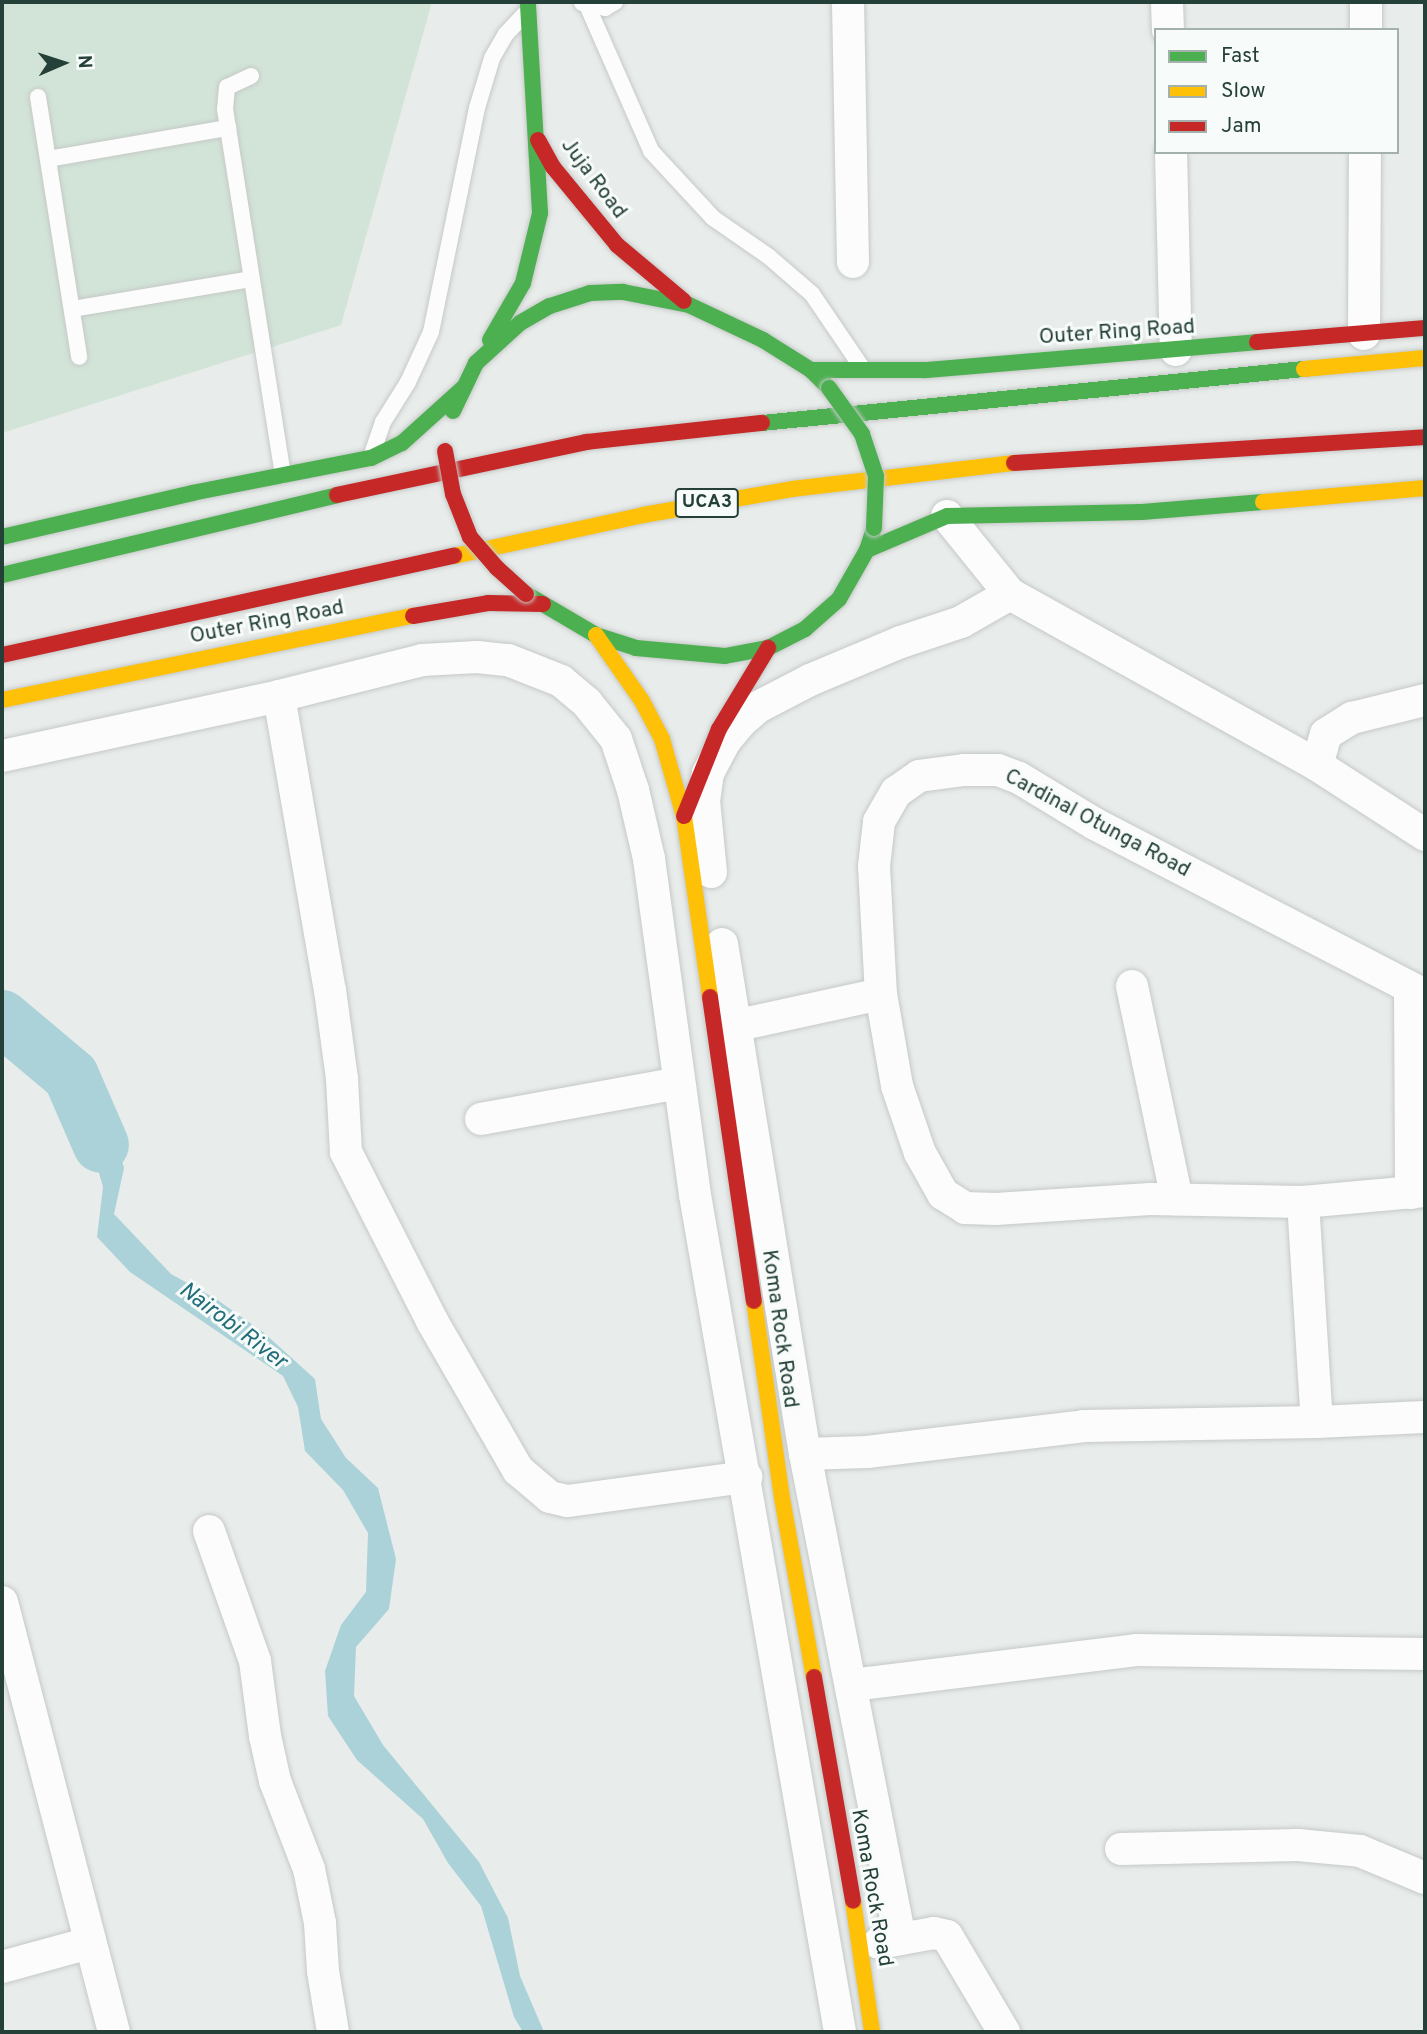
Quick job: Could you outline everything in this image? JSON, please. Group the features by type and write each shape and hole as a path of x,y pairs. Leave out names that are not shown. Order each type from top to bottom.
{"main road":[{"name":"Juja Road","path":"528,7 538,139 553,167 617,244 689,305"},
{"path":"477,363 520,323 550,306 590,293 623,292 689,305 763,340 811,370 829,388 862,434 876,476 874,528 867,550 839,599 821,617 789,639 768,648 725,656 636,648 596,635 526,594 497,568 470,537 453,494 445,451 450,419 463,387 523,283 534,248 540,214 538,139"},
{"name":"Outer Ring Road","path":"811,370 926,370 1425,328"},
{"path":"2,575 285,506 586,442 929,404 1425,358"},
{"path":"2,537 371,458 402,443 463,387"},
{"name":"Outer Ring Road","path":"2,655 643,514 792,489 1020,462 1425,437"},
{"path":"867,550 947,516 1142,512 1425,488"},
{"name":"Outer Ring Road","path":"2,700 404,618 488,604 543,604"},
{"name":"Koma Rock Road","path":"596,635 642,701 662,739 684,816 782,1498 861,1946 872,2032"},
{"path":"684,816 719,729 768,648"}],"street":[{"path":"848,2 853,262"},
{"path":"1167,2 1168,28"},
{"path":"1366,2 1366,28"},
{"path":"1171,154 1176,350"},
{"path":"1364,334 1365,154"},
{"path":"947,516 1010,594 1317,765 1425,835"},
{"path":"900,1939 805,1454 734,1026 706,838 704,801 708,773 725,741 758,707 810,680 901,642 961,622 1010,594"},
{"path":"2,756 279,696 422,660 477,657 508,660 561,681 587,703 615,738 633,790 649,859 695,1195 746,1477 840,2032"},
{"path":"279,696 330,990 342,1079 346,1152 432,1321 518,1470 550,1497 568,1501 746,1477"},
{"path":"1317,765 1326,734 1352,718 1425,700"},
{"name":"Cardinal Otunga Road","path":"1418,992 1095,824 1019,778 998,771 964,770 919,776 896,792 879,822 874,866 881,994 897,1086 920,1153 943,1194 965,1208 996,1209 1177,1199 1303,1202 1418,1192"},
{"path":"1132,986 1177,1199"},
{"path":"1418,992 1418,1192"},
{"path":"734,1026 881,994"},
{"path":"481,1119 680,1083"},
{"path":"1303,1202 1317,1422"},
{"path":"805,1454 867,1452 1084,1426 1317,1422 1425,1417"},
{"path":"209,1531 254,1661 275,1781 309,1869 320,1923 323,1970 333,2032"},
{"path":"2,1602 10,1660 114,2032"},
{"path":"852,1685 1136,1650 1425,1654"},
{"path":"1121,1849 1298,1845 1360,1851 1422,1868"},
{"path":"861,1946 934,1933 947,1936 1004,2032"},
{"path":"2,1967 89,1943"}],"lane":[{"path":"583,4 605,8 615,2"},
{"path":"583,4 651,151 713,219 768,256 812,294 864,371"},
{"path":"371,458 383,422 408,382 431,332 477,108 492,58 506,34 528,7"},
{"path":"251,76 227,86 224,98 283,475"},
{"path":"38,97 79,357"},
{"path":"48,159 228,128"},
{"path":"72,309 252,279"}],"green space":[{"path":"2,2 432,2 341,325 2,433"}],"water":[{"path":"71,1076 109,1115 124,1168 114,1214 171,1274 216,1299 263,1332 315,1379 321,1419 346,1458 378,1488 396,1559 389,1609 356,1647 354,1696 383,1745 479,1862 508,1918 520,1976 544,2032 523,2032 514,2017 481,1906 448,1863 423,1819 357,1760 328,1716 325,1671 341,1625 366,1592 368,1533 343,1490 305,1451 298,1407 283,1376 130,1272 97,1237 103,1187 92,1148 64,1122"}],"waterway":[{"name":"Nairobi River","path":"2,1018 71,1076 101,1145"}],"traffic: fast":[{"path":"490,340 523,283 540,213 528,2"},
{"path":"453,411 476,363 520,323 550,306 590,293 623,292 689,305 763,340 811,370 829,388"},
{"path":"811,370 926,370 1257,342"},
{"path":"762,423 1304,369"},
{"path":"2,537 192,493 371,458 402,443 463,388"},
{"path":"829,388 862,434 876,476 874,528"},
{"path":"2,575 337,495"},
{"path":"867,550 947,516 1142,512 1263,502"},
{"path":"526,594 596,635 636,648 725,656 768,648 805,629 839,599 867,550 874,528"}],"traffic: slow":[{"path":"1304,369 1425,358"},
{"path":"454,556 643,515 792,489 1014,463"},
{"path":"1263,502 1425,488"},
{"path":"2,700 413,616"},
{"path":"596,635 642,701 662,739 684,816 710,997"},
{"path":"754,1301 782,1498 814,1677"},
{"path":"853,1901 872,2032"}],"traffic: jam":[{"path":"538,140 553,167 617,245 684,301"},
{"path":"1257,342 1425,328"},
{"path":"337,495 586,442 762,423"},
{"path":"1014,463 1425,437"},
{"path":"445,451 453,494 470,537 497,568 526,594"},
{"path":"2,655 454,556"},
{"path":"413,616 488,603 543,604"},
{"path":"684,816 719,729 768,648"},
{"path":"710,997 754,1301"},
{"path":"814,1677 853,1901"}]}
